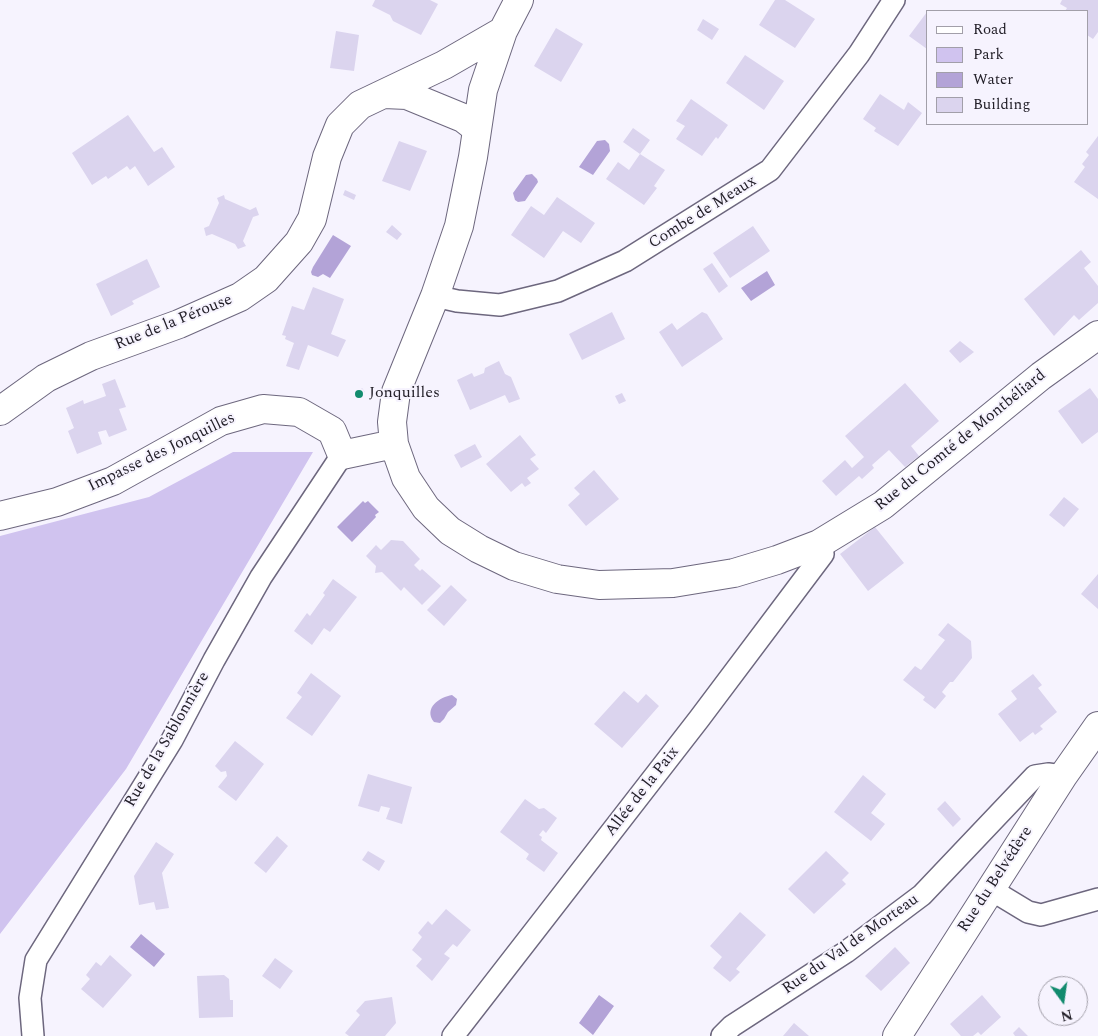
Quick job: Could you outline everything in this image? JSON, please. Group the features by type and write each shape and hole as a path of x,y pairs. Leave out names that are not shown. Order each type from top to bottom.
{"street":[{"name":"Rue du Comté de Montbéliard","path":"519,0 503,31 483,90 473,157 459,226 435,296 396,392 392,422 394,444 406,478 426,508 450,531 479,549 514,566 557,579 599,586 672,583 734,573 777,560 819,544 883,506 1040,376 1098,335"},
{"name":"Combe de Meaux","path":"435,296 457,301 500,305 558,291 625,261 770,170 859,54 894,0"},
{"name":"Rue de la Pérouse","path":"0,411 46,378 91,356 179,324 240,297 266,279 299,242 312,219 327,157 340,126 360,106 444,65 503,31"},
{"path":"384,94 407,95 463,118 477,129"},
{"name":"Impasse des Jonquilles","path":"0,516 57,502 113,481 221,421 263,409 299,412 332,431 342,455"},
{"path":"342,455 394,444"},
{"name":"Rue de la Sablonnière","path":"33,1036 30,998 36,960 172,740 261,577 342,455"},
{"name":"Allée de la Paix","path":"453,1036 699,719 823,554 819,544"},
{"name":"Rue du Belvédère","path":"895,1036 1063,776 1098,726"},
{"name":"Rue du Val de Morteau","path":"722,1036 732,1026 846,952 922,895 1036,776 1048,774 1063,776"},
{"path":"990,889 1028,912 1041,915 1098,899"}],"green space":[{"path":"233,452 313,452 126,769 0,934 0,536 149,497"}],"water":[{"path":"605,140 609,144 610,151 593,175 579,167 597,141"},
{"path":"532,174 538,182 525,201 518,202 515,200 513,193 526,175"},
{"path":"333,235 351,246 330,278 323,274 318,277 312,275 313,267"},
{"path":"767,271 775,285 751,301 741,288"},
{"path":"363,501 365,503 368,501 379,512 352,542 337,527"},
{"path":"452,695 457,699 456,705 440,723 434,722 430,712 434,704"},
{"path":"141,934 165,954 154,967 130,947"},
{"path":"599,995 614,1006 593,1035 579,1023"}],"building":[{"path":"375,0 430,0 438,4 421,35 393,21 390,15 372,6"},
{"path":"775,0 785,0 815,19 795,48 759,25"},
{"path":"1062,0 1098,0 1098,32 1093,39 1088,36 1088,10 1066,10 1067,8 1060,4"},
{"path":"926,13 926,48 909,36"},
{"path":"703,19 719,29 712,40 697,30"},
{"path":"556,28 583,44 561,82 534,66"},
{"path":"336,31 359,35 354,71 330,68"},
{"path":"745,55 784,81 764,110 726,83"},
{"path":"880,94 904,110 908,102 922,113 898,146 874,131 876,128 863,119"},
{"path":"691,99 728,125 702,156 676,139 685,126 676,121"},
{"path":"128,115 154,152 162,147 175,167 148,186 135,166 130,170 127,166 108,179 106,176 92,185 72,153"},
{"path":"633,128 650,140 640,154 623,142"},
{"path":"1098,136 1098,199 1074,182 1085,167 1082,164 1089,155 1086,152"},
{"path":"399,141 427,151 410,191 382,181"},
{"path":"640,154 665,170 654,186 657,188 644,205 606,179 618,162 629,170"},
{"path":"345,190 356,195 354,200 343,195"},
{"path":"224,195 225,199 250,210 256,207 259,215 253,217 243,241 246,246 238,249 235,244 212,234 206,236 204,228 209,226 219,203 217,198"},
{"path":"557,197 595,223 581,243 563,231 544,258 511,235 531,206 544,215"},
{"path":"392,225 402,234 397,240 386,232"},
{"path":"753,226 770,251 730,278 713,253"},
{"path":"1081,250 1091,262 1084,268 1098,286 1098,303 1079,320 1074,315 1054,336 1024,299"},
{"path":"147,259 160,287 132,301 134,304 111,316 96,284"},
{"path":"712,263 728,286 719,293 703,269"},
{"path":"313,287 344,299 331,334 346,340 338,357 308,345 299,370 286,366 294,343 285,339 286,336 282,335 292,306 304,310"},
{"path":"612,312 625,339 582,360 569,334"},
{"path":"702,312 707,314 723,339 682,367 659,332 672,323 677,330"},
{"path":"960,341 974,352 960,363 949,351"},
{"path":"499,361 505,374 511,377 520,399 509,403 505,395 470,410 457,380 472,373 474,377 484,373 485,368"},
{"path":"115,379 126,407 119,409 127,430 109,437 106,430 98,432 102,444 77,454 68,431 74,428 66,408 83,400 84,404 106,396 102,384"},
{"path":"905,383 939,421 911,446 919,456 905,467 889,450 872,465 874,468 862,479 859,476 836,496 822,481 845,460 852,468 864,457 845,436"},
{"path":"362,388 365,392 357,399 354,395"},
{"path":"1090,388 1098,399 1098,432 1082,444 1058,411"},
{"path":"622,393 626,401 619,404 615,396"},
{"path":"520,435 536,455 530,459 539,469 527,478 531,483 525,487 522,483 511,492 486,464"},
{"path":"475,444 482,457 461,468 454,455"},
{"path":"594,470 619,499 586,526 568,505 580,494 574,488"},
{"path":"1064,497 1079,509 1064,527 1049,515"},
{"path":"875,527 904,563 868,591 840,554"},
{"path":"391,540 403,541 420,559 414,565 420,571 422,569 441,586 422,605 404,587 401,591 382,572 375,573 376,566 366,556 376,545 381,550"},
{"path":"1098,574 1098,609 1081,594"},
{"path":"333,579 357,597 330,632 324,628 312,645 294,631 307,613 310,616 325,595 323,593"},
{"path":"451,585 467,600 444,626 427,610"},
{"path":"948,623 971,641 972,658 953,682 950,682 942,692 946,696 935,709 923,700 925,697 903,680 915,666 921,670 945,640 938,635"},
{"path":"311,673 341,696 312,736 286,718 302,697 297,693"},
{"path":"1033,674 1042,685 1038,688 1057,712 1040,726 1043,729 1035,735 1033,732 1020,742 998,714 1017,699 1011,691"},
{"path":"624,691 638,703 646,694 659,706 622,748 594,724"},
{"path":"235,741 264,764 236,801 218,787 227,776 226,771 221,772 215,766"},
{"path":"368,774 412,787 402,824 386,819 390,808 381,806 379,812 358,806"},
{"path":"863,775 886,794 871,813 885,824 871,841 834,812"},
{"path":"525,799 539,809 544,808 557,818 546,833 543,830 539,835 542,837 541,840 558,853 544,872 526,859 529,854 500,832"},
{"path":"945,801 961,819 953,827 937,809"},
{"path":"277,836 288,846 266,873 254,863"},
{"path":"156,842 174,854 162,873 169,908 156,910 154,902 139,905 134,876"},
{"path":"368,851 385,861 379,871 362,860"},
{"path":"826,851 849,873 842,880 846,884 814,914 788,889"},
{"path":"446,909 471,930 457,947 453,944 444,954 450,958 432,981 416,966 422,959 412,950 422,937 418,933 428,921 432,925"},
{"path":"740,912 766,935 736,969 740,972 730,982 713,968 722,957 710,946"},
{"path":"895,947 910,963 881,991 865,976"},
{"path":"110,955 132,975 103,1008 81,989 90,979 86,975 96,962 101,966"},
{"path":"275,958 293,971 280,989 262,976"},
{"path":"224,975 229,979 230,1000 233,1000 233,1017 199,1018 197,976"},
{"path":"982,995 1001,1017 981,1035 978,1032 973,1036 961,1036 950,1024"},
{"path":"392,997 396,1023 385,1036 349,1036 345,1033 360,1015 356,1011 365,1001"},
{"path":"794,1023 809,1036 783,1036"},
{"path":"1019,1027 1028,1036 1015,1036 1013,1033"}],"place":[{"name":"Jonquilles","path":"359,394"}]}
